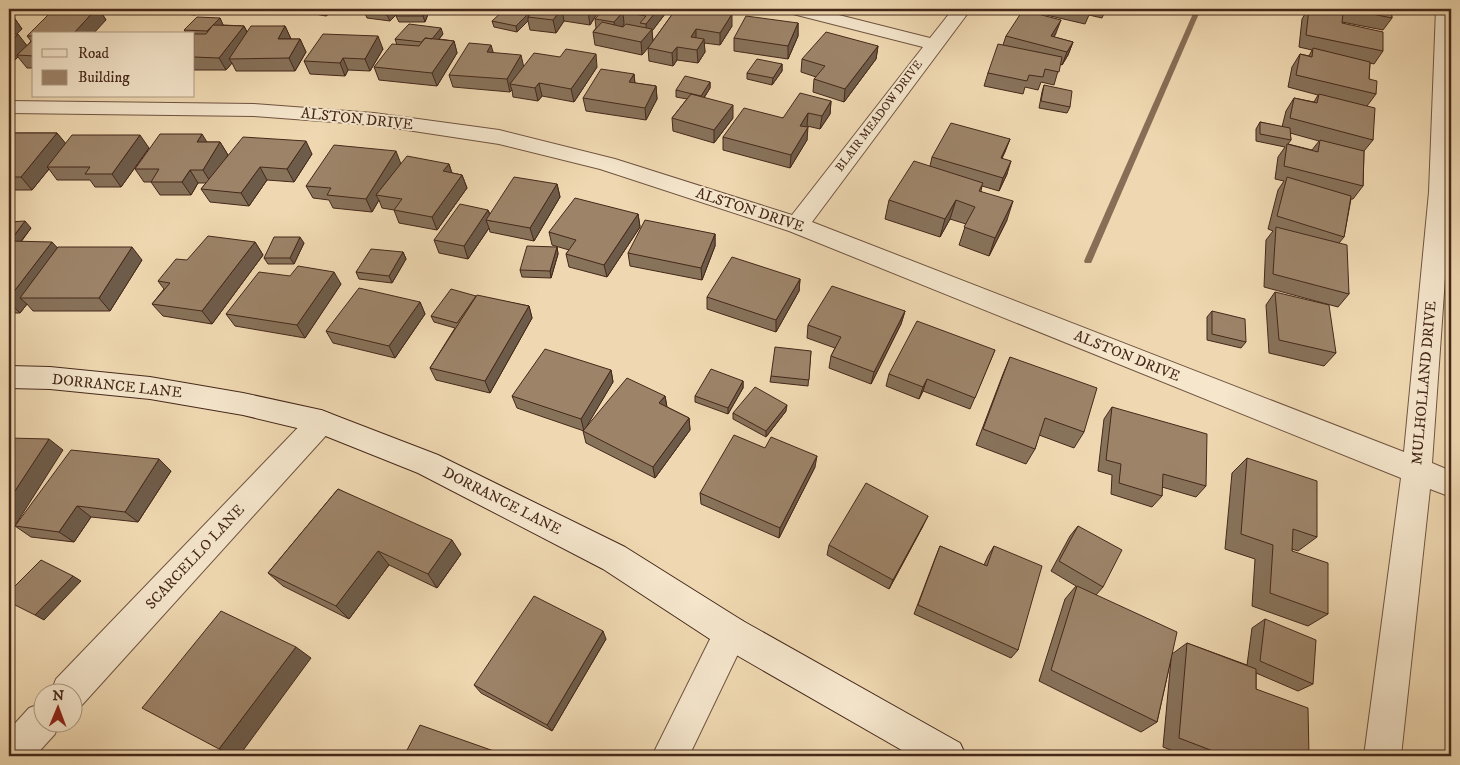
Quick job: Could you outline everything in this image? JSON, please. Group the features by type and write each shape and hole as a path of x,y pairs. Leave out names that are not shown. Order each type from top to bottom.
{"street":[{"path":"795,9 933,44"},
{"name":"BLAIR MEADOW DRIVE","path":"797,225 933,44 962,9"},
{"name":"MULHOLLAND DRIVE","path":"1383,756 1417,471 1446,194 1447,16"},
{"name":"ALSTON DRIVE","path":"9,107 254,110 374,119 499,137 606,164 797,225 1451,484"},
{"name":"DORRANCE LANE","path":"9,378 50,378 150,388 243,404 321,422 428,464 614,558 731,633 947,756"},
{"name":"SCARCELLO LANE","path":"78,682 321,422"},
{"path":"670,756 731,633"},
{"path":"10,756 32,732"}],"building":[{"path":"54,9 96,9 75,32 32,32 32,36 27,36"},
{"path":"367,9 393,9 387,15 364,11"},
{"path":"400,9 426,9 423,16 396,16"},
{"path":"505,9 529,13 516,26 492,21"},
{"path":"534,9 562,9 553,20 528,17"},
{"path":"562,9 590,9 588,12"},
{"path":"604,9 658,9 646,24 640,23 646,16 623,12 614,22 595,19"},
{"path":"676,9 701,9 732,14 720,33 696,29 691,37 704,39 697,50 677,47 672,53 648,48"},
{"path":"1076,9 1091,9 1090,12"},
{"path":"1309,9 1343,13 1342,23 1383,32 1383,51 1306,35"},
{"path":"1347,9 1391,9 1392,18"},
{"path":"1023,10 1061,20 1051,36 1073,42 1067,52 1006,36"},
{"path":"746,16 798,23 788,46 734,38"},
{"path":"197,17 220,18 207,31 184,30"},
{"path":"602,22 623,27 626,24 652,29 641,42 593,32"},
{"path":"409,24 441,28 432,39 425,38 422,42 395,39"},
{"path":"213,25 244,26 219,58 195,57 195,34 206,34"},
{"path":"251,26 285,26 278,39 300,39 289,58 229,59"},
{"path":"826,32 878,46 845,89 814,79 825,66 802,59"},
{"path":"9,34 18,34 9,44"},
{"path":"323,34 378,36 365,59 343,58 340,63 304,61"},
{"path":"425,38 454,41 432,73 374,67 392,44 419,46"},
{"path":"32,41 32,56 17,55"},
{"path":"469,43 491,45 487,52 521,55 507,79 449,75"},
{"path":"998,44 1062,57 1059,72 1045,69 1043,77 1029,75 1027,81 988,73"},
{"path":"1313,48 1370,62 1369,79 1377,81 1376,94 1296,75 1300,54 1312,57"},
{"path":"566,49 596,54 571,89 539,83 535,88 510,84 534,53 560,57"},
{"path":"757,59 782,64 773,78 747,73"},
{"path":"601,69 634,74 629,82 656,86 645,108 583,98"},
{"path":"685,76 710,82 701,96 676,90"},
{"path":"1044,85 1072,91 1070,107 1041,101"},
{"path":"800,93 831,101 822,116 808,113 800,126 808,127 791,155 723,137 744,108 783,118"},
{"path":"691,94 733,105 714,130 672,118"},
{"path":"1319,94 1375,108 1373,140 1290,118 1294,98 1317,103"},
{"path":"1260,122 1290,128 1291,140 1260,134"},
{"path":"951,123 1010,139 1001,158 1011,161 1003,178 932,157"},
{"path":"9,133 57,133 21,177 9,177"},
{"path":"160,134 202,134 197,142 220,142 203,170 190,170 182,182 151,182 159,169 135,169"},
{"path":"72,135 140,135 112,174 85,174 90,167 47,167"},
{"path":"243,137 306,141 287,169 260,167 241,193 201,189"},
{"path":"1320,140 1364,151 1363,186 1284,166 1287,144 1318,152"},
{"path":"334,145 396,151 366,199 327,195 331,188 306,186"},
{"path":"407,156 449,164 443,171 462,175 432,217 394,210 402,199 376,195"},
{"path":"914,161 983,183 979,191 1013,201 995,238 964,227 975,207 956,200 945,219 889,200"},
{"path":"514,177 557,184 530,228 486,220"},
{"path":"1287,177 1351,196 1344,237 1277,216"},
{"path":"575,198 638,214 604,265 566,254 576,240 549,232"},
{"path":"460,204 488,210 464,246 434,240"},
{"path":"645,220 715,234 701,268 628,253"},
{"path":"25,221 10,241 9,241 9,222"},
{"path":"1276,227 1347,245 1349,294 1273,274"},
{"path":"208,236 255,242 202,311 152,304 170,283 158,281 176,259 187,260"},
{"path":"274,237 300,237 290,258 264,258"},
{"path":"9,241 52,242 9,298"},
{"path":"527,246 557,247 550,271 520,270"},
{"path":"58,247 132,247 99,298 20,298"},
{"path":"371,249 403,252 389,276 356,272"},
{"path":"732,257 800,279 776,320 707,297"},
{"path":"298,266 334,272 297,325 226,314 259,272 290,276"},
{"path":"832,286 905,311 874,372 831,356 841,337 808,325"},
{"path":"359,288 420,302 389,346 326,331"},
{"path":"451,289 476,296 457,323 431,316"},
{"path":"1275,292 1329,305 1336,353 1279,340"},
{"path":"477,295 529,306 485,381 430,368"},
{"path":"1212,311 1245,319 1246,342 1212,334"},
{"path":"917,321 995,350 975,398 927,379 923,387 889,374"},
{"path":"775,347 811,351 809,380 771,376"},
{"path":"545,349 611,370 581,419 512,396"},
{"path":"1010,357 1097,388 1084,432 1045,418 1035,449 983,429"},
{"path":"711,369 743,381 728,408 695,396"},
{"path":"627,378 665,396 659,403 689,418 653,467 583,431"},
{"path":"755,387 787,405 766,431 733,413"},
{"path":"1112,407 1207,434 1206,486 1163,474 1162,496 1119,483 1121,464 1106,460"},
{"path":"734,435 765,448 771,437 817,456 780,528 700,493"},
{"path":"9,438 49,439 9,500"},
{"path":"71,450 159,459 125,512 77,506 59,532 15,526"},
{"path":"1247,458 1317,481 1317,537 1293,529 1292,551 1328,563 1328,614 1270,593 1273,545 1241,534"},
{"path":"866,483 928,516 893,580 829,545"},
{"path":"338,489 452,540 428,574 378,551 336,606 268,573"},
{"path":"1078,526 1122,550 1103,587 1059,561"},
{"path":"940,546 987,566 994,546 1042,566 1018,650 918,605"},
{"path":"41,560 73,576 35,615 9,602 9,592"},
{"path":"1077,586 1177,632 1157,722 1051,670"},
{"path":"534,596 603,631 547,725 474,685"},
{"path":"221,611 296,647 219,749 142,708"},
{"path":"1265,619 1316,640 1313,684 1260,661"},
{"path":"1187,643 1256,669 1256,689 1308,708 1309,756 1226,756 1179,738"},
{"path":"420,725 508,756 404,756"},
{"path":"372,752 385,756 370,756"}],"waterway":[{"path":"1088,261 1198,9"}]}
